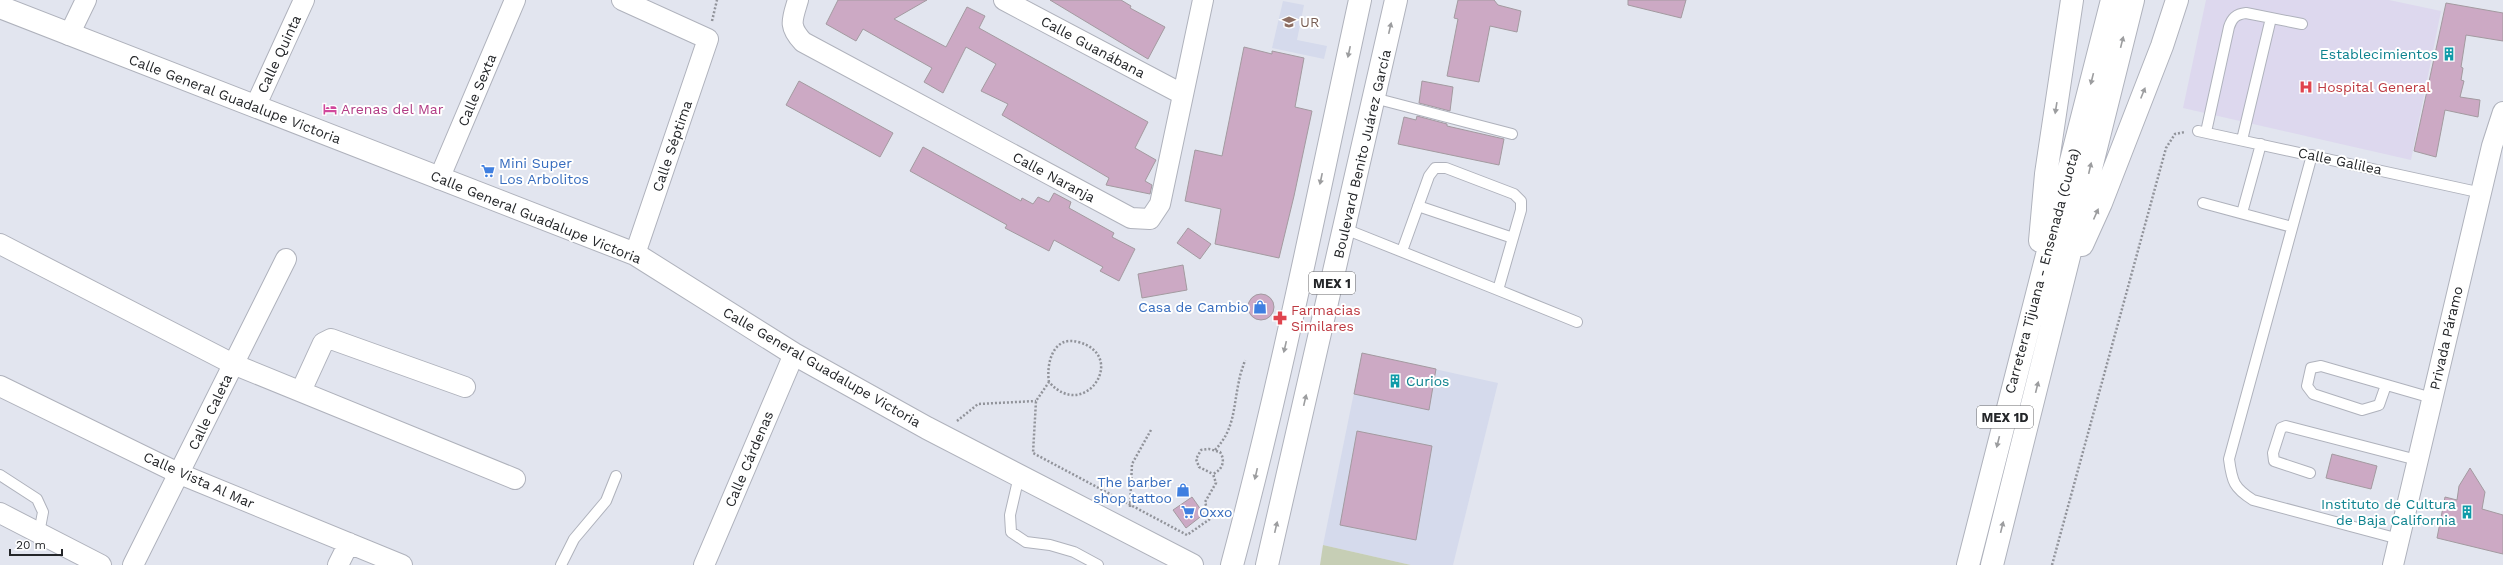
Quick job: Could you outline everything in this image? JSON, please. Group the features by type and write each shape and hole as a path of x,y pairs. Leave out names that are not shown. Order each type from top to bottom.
{"main road":[{"name":"MEX 1","path":"1232,565 1249,501 1287,336 1360,0"},
{"name":"Boulevard Benito Juárez García","path":"1267,565 1345,229 1396,0"},
{"path":"2042,268 2040,245 2043,199 2072,0"},
{"path":"2062,66 2079,0"},
{"name":"Carretera Tijuana - Ensenada (Cuota)","path":"1968,565 2042,268 2073,156 2112,0"},
{"name":"Carretera Tijuana - Ensenada (Cuota)","path":"1992,565 2133,0"},
{"path":"2162,46 2169,0"},
{"path":"2065,274 2084,241 2101,202 2162,46 2177,0"},
{"name":"Calle General Guadalupe Victoria","path":"0,7 635,254 794,354 927,428 1127,533 1192,565"}],"street":[{"path":"70,35 86,0"},
{"name":"Calle Quinta","path":"255,107 304,0"},
{"name":"Calle Sexta","path":"439,179 515,0"},
{"name":"Calle Séptima","path":"622,0 708,39 635,254"},
{"name":"Calle Naranja","path":"798,0 792,20 793,32 803,42 1131,218 1150,219 1160,204 1203,0"},
{"name":"Calle Guanábana","path":"1004,0 1182,94"},
{"name":"Privada Páramo","path":"2393,565 2482,192 2503,112"},
{"path":"0,244 233,364 515,479"},
{"name":"Calle Caleta","path":"133,565 180,474 286,259"},
{"path":"301,392 323,343 331,339 465,387"},
{"name":"Calle Cárdenas","path":"704,565 794,354"},
{"name":"Calle Vista Al Mar","path":"0,386 180,474 402,565"},
{"path":"0,513 101,565"},
{"path":"338,565 349,543"}],"lane":[{"path":"2202,132 2231,22 2239,14 2302,24"},
{"path":"2242,140 2271,18"},
{"path":"1374,98 1512,134"},
{"name":"Calle Galilea","path":"2202,132 2482,192"},
{"path":"2242,213 2262,144"},
{"path":"2312,155 2229,459 2232,478 2238,490 2253,500 2399,539"},
{"path":"1402,251 1431,171 1441,167 1446,168 1518,196 1522,205 1498,290"},
{"path":"2203,203 2292,227"},
{"path":"1418,206 1513,238"},
{"path":"1345,229 1577,322"},
{"path":"2386,385 2379,405 2362,410 2313,394 2307,386 2307,380 2311,368 2316,366 2386,385 2432,398"},
{"path":"2310,473 2274,461 2273,453 2281,428 2286,426 2417,460"},
{"path":"0,475 37,499 43,512 39,533"},
{"path":"561,565 574,539 606,501 616,476"},
{"path":"1019,476 1010,515 1010,532 1026,542 1050,544 1074,552 1098,565"}],"path":[{"path":"2052,565 2166,148 2175,134 2202,132"},
{"path":"1049,382 1055,388 1066,394 1084,393 1099,380 1102,368 1100,358 1094,350 1085,344 1065,342 1056,347 1048,362 1049,382 1036,401 1033,453 1187,535 1210,519 1205,502 1216,483 1213,474 1199,467 1196,460 1201,450 1215,450 1223,457 1222,468 1213,474"},
{"path":"1215,450 1226,438 1232,424 1239,379 1245,360"},
{"path":"927,428 951,426 978,404 1036,401"},
{"path":"1127,533 1132,464 1151,430"}],"shaded area":[{"name":"Hospital General","path":"2206,0 2389,0 2441,11 2411,160 2183,108"},
{"name":"UR","path":"1283,1 1304,5 1297,40 1327,46 1324,59 1272,48"},
{"path":"1362,353 1498,383 1453,565 1411,565 1323,545"}],"green space":[{"path":"1323,545 1411,565 1320,565"}],"building":[{"path":"838,0 927,0 894,19 946,47 967,7 985,16 979,28 1148,122 1135,148 1156,160 1145,181 1152,185 1150,194 1106,185 1109,178 1002,115 1008,104 981,91 996,64 966,47 943,93 924,82 932,68 863,29 856,41 826,24"},
{"path":"1050,0 1121,0 1131,6 1130,8 1165,27 1148,59"},
{"path":"1458,0 1494,0 1498,5 1521,11 1517,32 1490,26 1479,82 1447,76 1458,19 1454,18"},
{"path":"1628,0 1686,0 1681,18 1628,5"},
{"name":"Establecimientos","path":"2446,3 2503,13 2503,41 2466,35 2461,67 2463,68 2461,80 2464,81 2460,97 2480,100 2478,117 2445,110 2436,157 2414,151"},
{"path":"1244,47 1272,54 1272,51 1304,58 1295,107 1312,111 1279,258 1215,244 1221,209 1185,201 1195,150 1222,156"},
{"path":"799,81 893,133 880,157 786,105"},
{"path":"1422,81 1453,87 1450,111 1419,103"},
{"path":"1417,116 1447,124 1447,126 1504,139 1499,165 1398,144 1404,117 1416,120"},
{"path":"923,147 1021,201 1022,198 1033,204 1038,197 1049,202 1054,193 1071,202 1069,208 1114,233 1112,237 1135,249 1119,281 1100,271 1103,267 1054,240 1049,251 1005,228 1007,225 910,171"},
{"path":"1188,228 1211,244 1200,259 1177,243"},
{"path":"1183,265 1187,290 1142,298 1138,274"},
{"name":"Casa de Cambio","path":"1261,294 1270,298 1274,307 1270,316 1261,320 1252,316 1248,307 1252,298"},
{"name":"Curios","path":"1362,353 1436,369 1429,410 1354,394"},
{"path":"1357,431 1432,446 1416,540 1340,525"},
{"path":"2332,454 2377,466 2371,489 2326,478"},
{"name":"Instituto de Cultura de Baja California","path":"2470,468 2485,492 2482,509 2503,515 2503,554 2437,538 2445,497 2457,500 2459,486"},
{"name":"Oxxo","path":"1192,497 1204,514 1186,528 1173,510"}],"place":[{"name":"UR","path":"1289,22"},
{"name":"Establecimientos","path":"2449,54"},
{"name":"Hospital General","path":"2306,87"},
{"name":"Arenas del Mar","path":"330,109"},
{"name":"Mini Super Los Arbolitos","path":"488,171"},
{"name":"Casa de Cambio","path":"1260,307"},
{"name":"Farmacias Similares","path":"1280,318"},
{"name":"Curios","path":"1395,381"},
{"name":"The barber shop tattoo","path":"1183,490"},
{"name":"Oxxo","path":"1188,512"},
{"name":"Instituto de Cultura de Baja California","path":"2467,512"}]}
